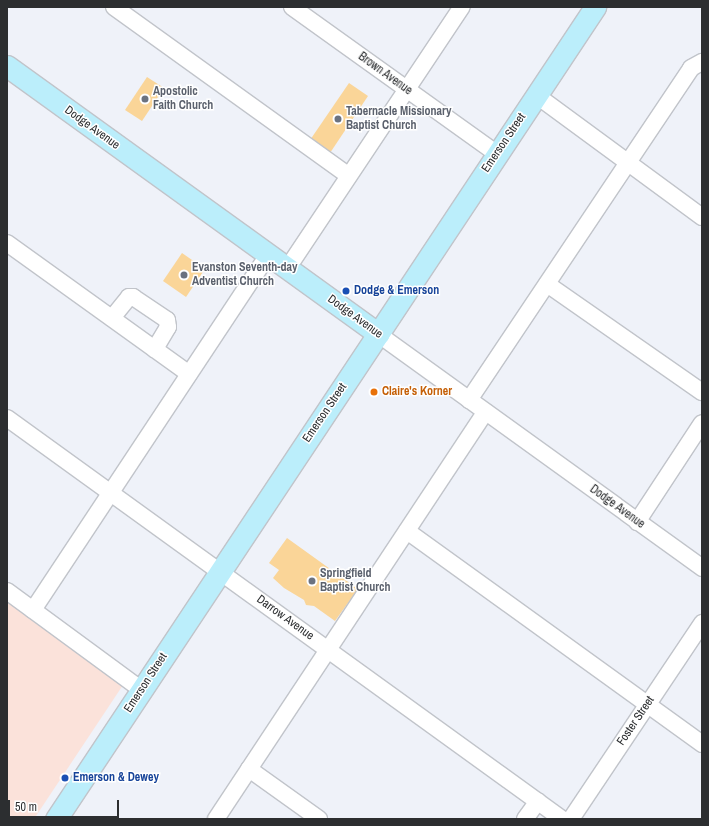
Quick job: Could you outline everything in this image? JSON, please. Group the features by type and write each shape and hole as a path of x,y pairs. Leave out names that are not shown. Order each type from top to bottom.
{"main road":[{"name":"Emerson Street","path":"63,816 142,690 220,571 595,7"},
{"name":"Dodge Avenue","path":"7,66 378,334"}],"street":[{"path":"114,7 350,176"},
{"name":"Brown Avenue","path":"292,7 497,154"},
{"path":"287,269 462,7"},
{"path":"469,400 691,68 702,62"},
{"path":"536,95 702,217"},
{"path":"7,243 189,374"},
{"path":"34,610 268,255"},
{"path":"547,284 702,392"},
{"path":"112,318 125,299 133,297 167,320 168,328 155,349"},
{"name":"Dodge Avenue","path":"378,334 702,568"},
{"path":"216,819 485,412"},
{"name":"Darrow Avenue","path":"7,418 562,819"},
{"path":"638,522 702,423"},
{"path":"407,531 702,744"},
{"path":"7,591 142,690"},
{"name":"Foster Street","path":"570,819 702,623"},
{"path":"249,769 319,819"},
{"path":"524,819 538,801"}],"shaded area":[{"path":"7,601 123,685 34,819 7,819"}],"building":[{"name":"Apostolic Faith Church","path":"147,77 164,88 142,121 125,110"},
{"name":"Tabernacle Missionary Baptist Church","path":"349,83 368,96 328,156 308,143"},
{"name":"Evanston Seventh-day Adventist Church","path":"182,253 205,269 186,297 163,281"},
{"name":"Springfield Baptist Church","path":"287,538 358,589 335,621 314,606 306,605 304,600 284,588 273,578 279,570 269,563"}],"place":[{"name":"Apostolic Faith Church","path":"145,99"},
{"name":"Tabernacle Missionary Baptist Church","path":"338,119"},
{"name":"Evanston Seventh-day Adventist Church","path":"184,275"},
{"name":"Dodge & Emerson","path":"346,291"},
{"name":"Claire's Korner","path":"374,392"},
{"name":"Springfield Baptist Church","path":"312,581"},
{"name":"Emerson & Dewey","path":"65,778"}]}
